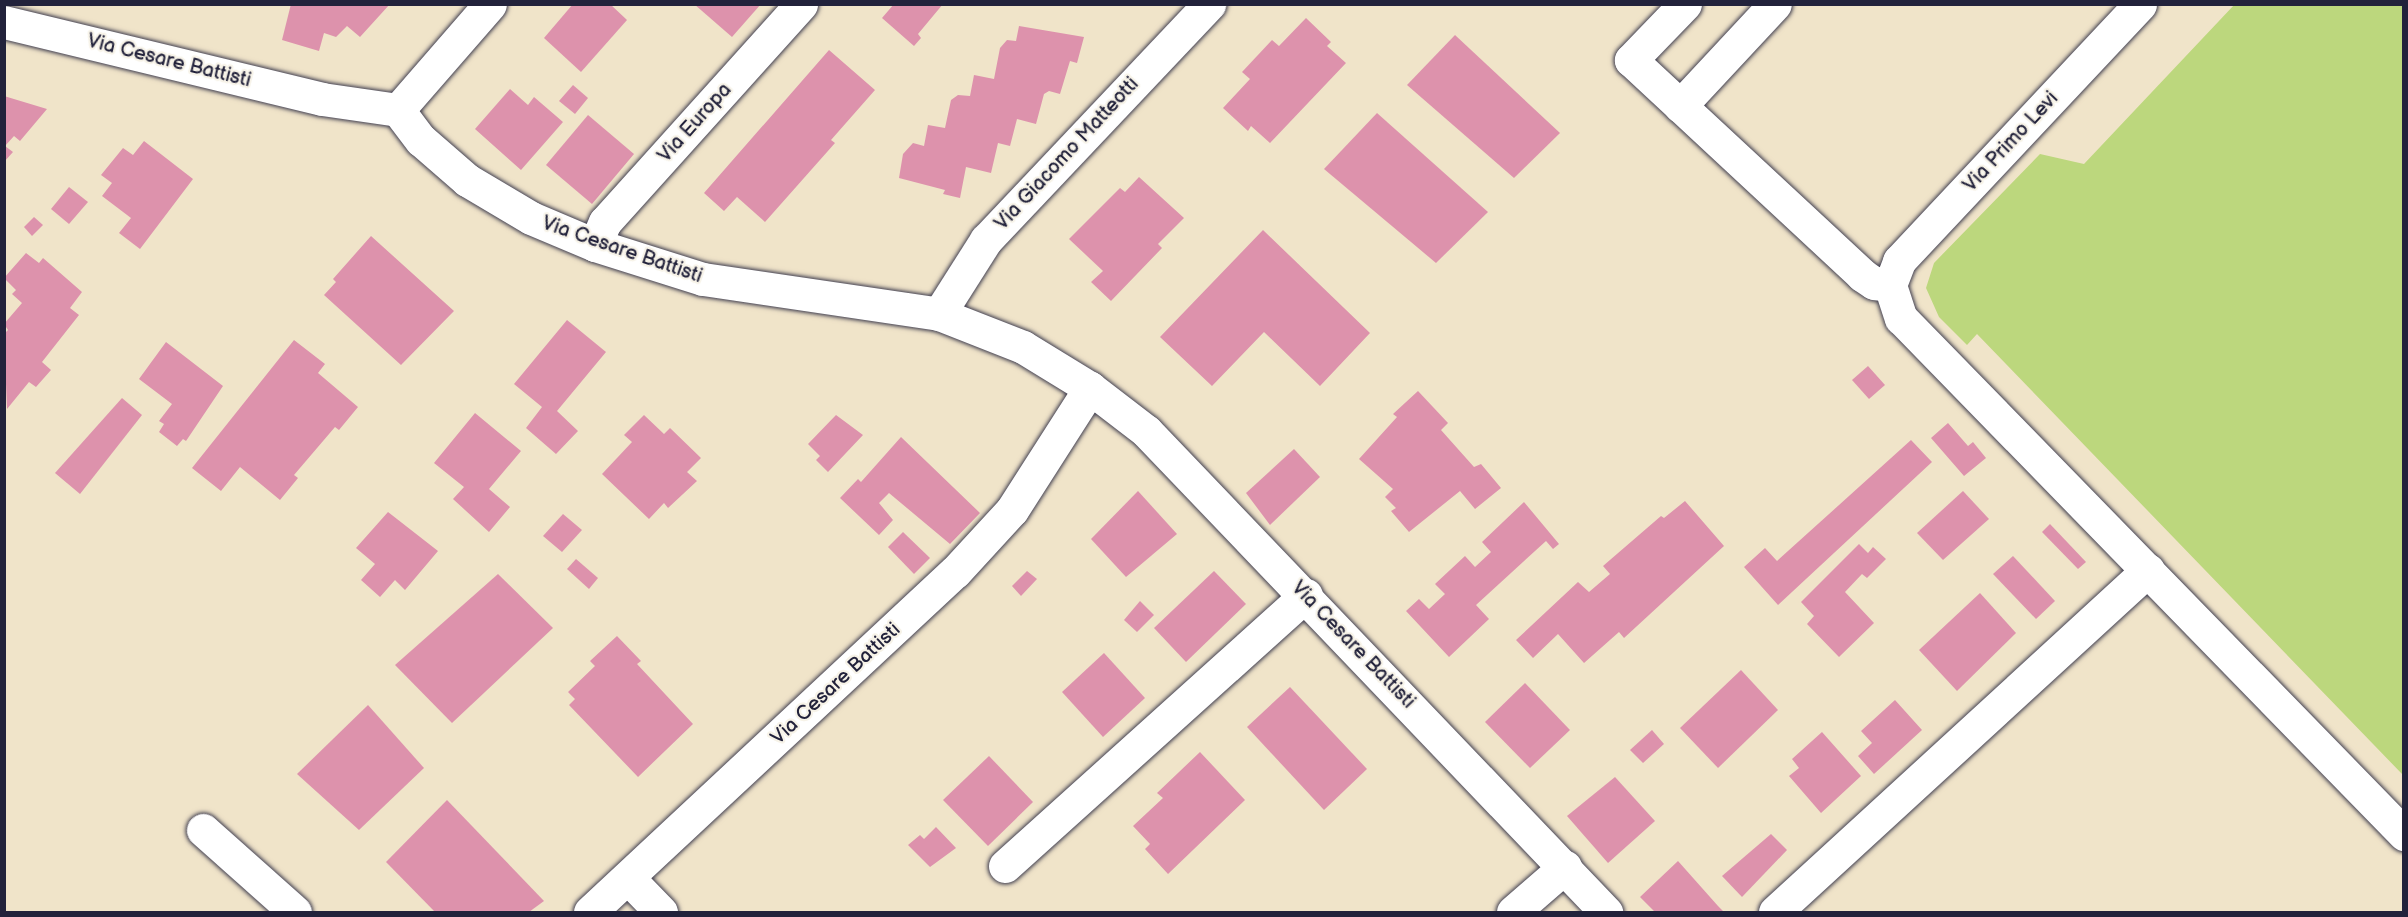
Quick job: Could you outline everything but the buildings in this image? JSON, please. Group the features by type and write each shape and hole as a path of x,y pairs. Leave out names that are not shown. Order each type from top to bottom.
{"street":[{"path":"398,110 490,4"},
{"name":"Via Europa","path":"595,245 605,222 801,4"},
{"name":"Via Giacomo Matteotti","path":"939,314 986,240 1209,4"},
{"path":"1685,4 1631,60 1862,275 1875,283 1890,285 1893,302 1901,318 2403,834"},
{"path":"1680,106 1775,4"},
{"name":"Via Primo Levi","path":"1890,285 1899,261 2140,4"},
{"name":"Via Cesare Battisti","path":"4,22 322,99 398,110 421,140 467,180 531,218 595,245 703,279 939,314 1023,347 1090,388 1146,431 1306,595 1605,912"},
{"name":"Via Cesare Battisti","path":"590,912 955,573 1011,510 1090,388"},
{"path":"1775,912 2148,570"},
{"path":"1005,866 1306,595"},
{"path":"203,830 295,912"},
{"path":"1513,912 1565,867"},
{"path":"628,879 661,912"}],"green space":[{"path":"2235,4 2403,5 2403,775 1977,334 1967,345 1939,317 1926,288 1934,263 2040,154 2084,164"}]}
